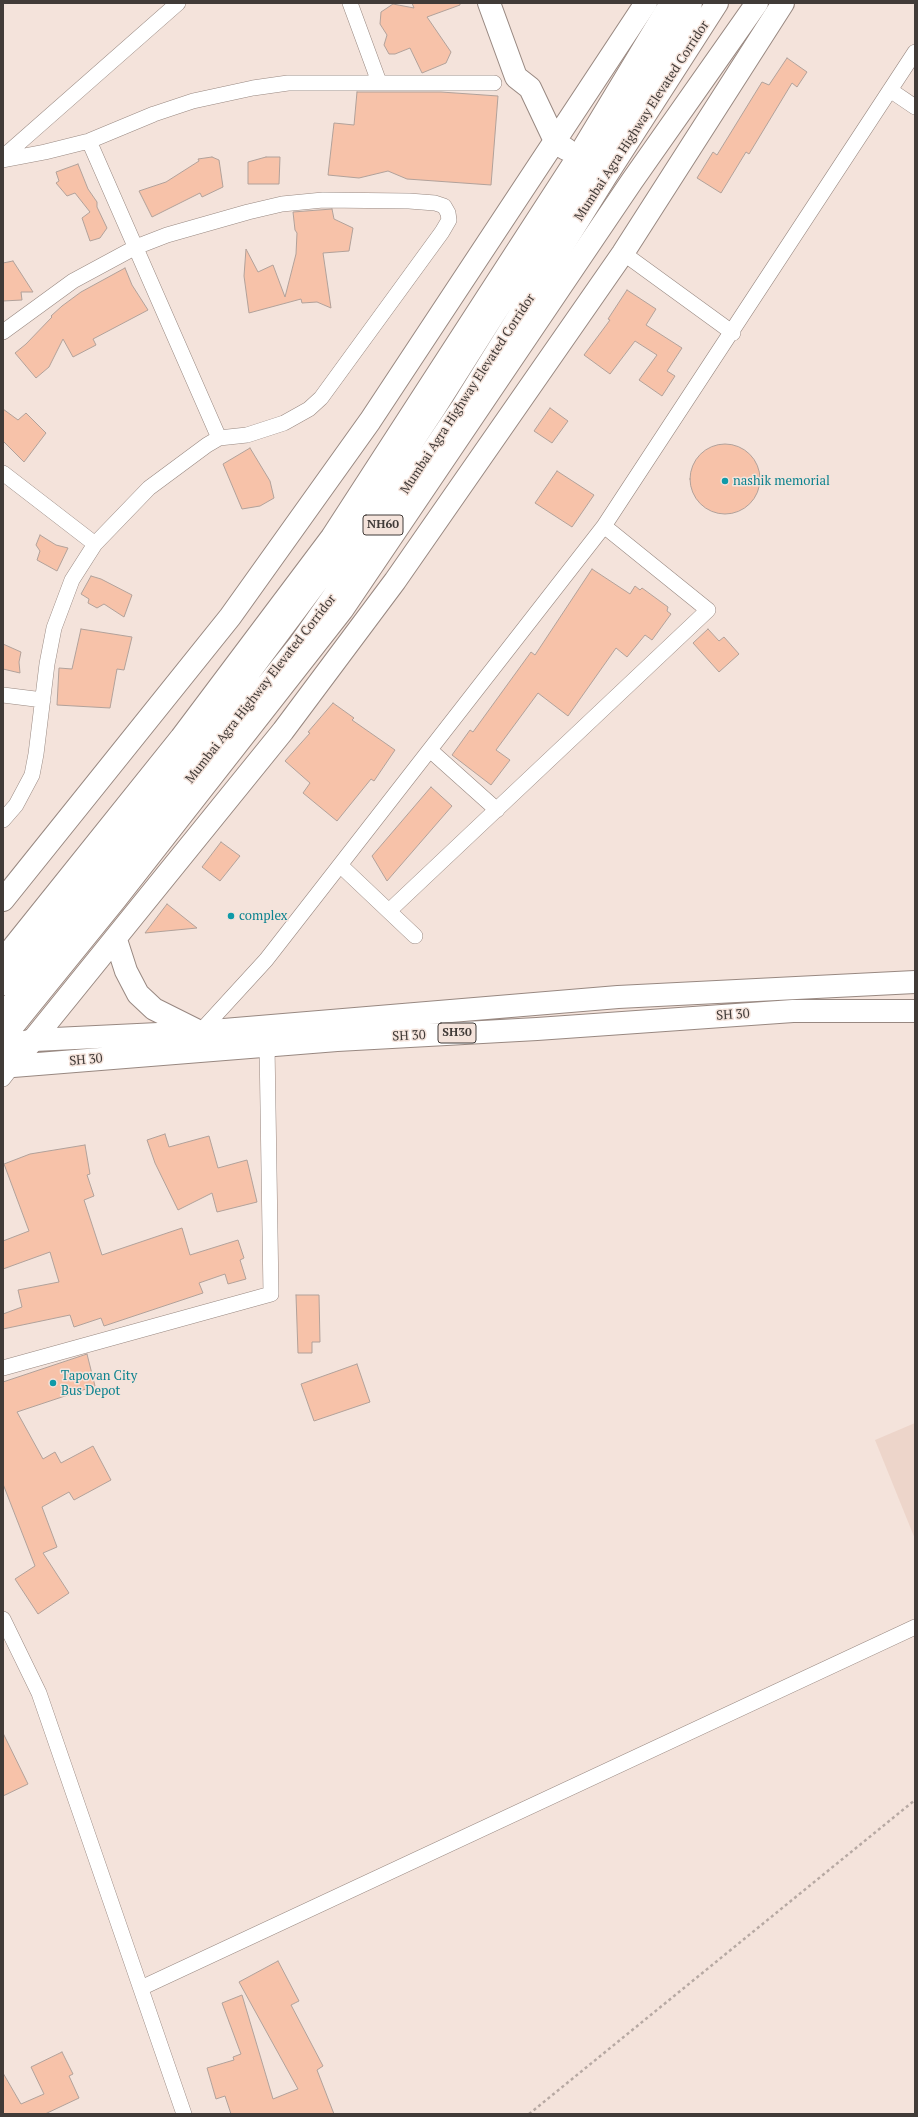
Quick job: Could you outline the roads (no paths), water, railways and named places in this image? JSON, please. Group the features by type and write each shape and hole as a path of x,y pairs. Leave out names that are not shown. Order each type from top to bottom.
{"main road":[{"path":"489,3 516,77 530,88"},
{"path":"504,3 530,71 530,88 556,143 578,157"},
{"path":"3,900 230,617 370,421 556,143 646,3"},
{"path":"3,960 181,738 332,537 578,157 670,3"},
{"name":"Mumbai Agra Highway Elevated Corridor","path":"3,984 191,750 340,551 434,409 691,3"},
{"name":"Mumbai Agra Highway Elevated Corridor","path":"3,1015 299,645 355,566 461,409 606,176 717,3"},
{"path":"3,1038 110,906 342,610 632,180 757,3"},
{"path":"34,1040 283,731 395,581 623,253 783,3"},
{"path":"116,940 126,971 138,994 154,1009 204,1041"},
{"name":"SH 30","path":"5,1062 618,996 915,982"},
{"name":"SH 30","path":"5,1062 34,1040 204,1041 267,1045 793,1011 915,1011"}],"street":[{"path":"3,158 178,3"},
{"path":"350,3 379,82"},
{"path":"204,1041 604,526 733,333 915,52"},
{"path":"3,158 45,152 89,141 154,114 224,94 288,83 494,83"},
{"path":"890,90 915,107"},
{"path":"89,141 219,438"},
{"path":"3,332 73,281 136,247 167,235 248,212 302,201 409,201 435,203 447,208 449,220 442,232 320,398 296,417 271,429 247,435 219,438 164,476 95,544 72,580 54,628 47,664 32,775 16,805 3,820"},
{"path":"623,253 733,333"},
{"path":"3,473 95,544"},
{"path":"389,912 708,610 604,526"},
{"path":"3,695 43,700"},
{"path":"430,750 497,810"},
{"path":"340,865 416,936"},
{"path":"3,1368 271,1294 267,1045"},
{"path":"3,1619 39,1693 184,2114"},
{"path":"141,1988 915,1627"}],"place":[{"name":"nashik memorial","path":"725,481"},
{"name":"complex","path":"231,916"},
{"name":"Tapovan City Bus Depot","path":"53,1383"}]}
